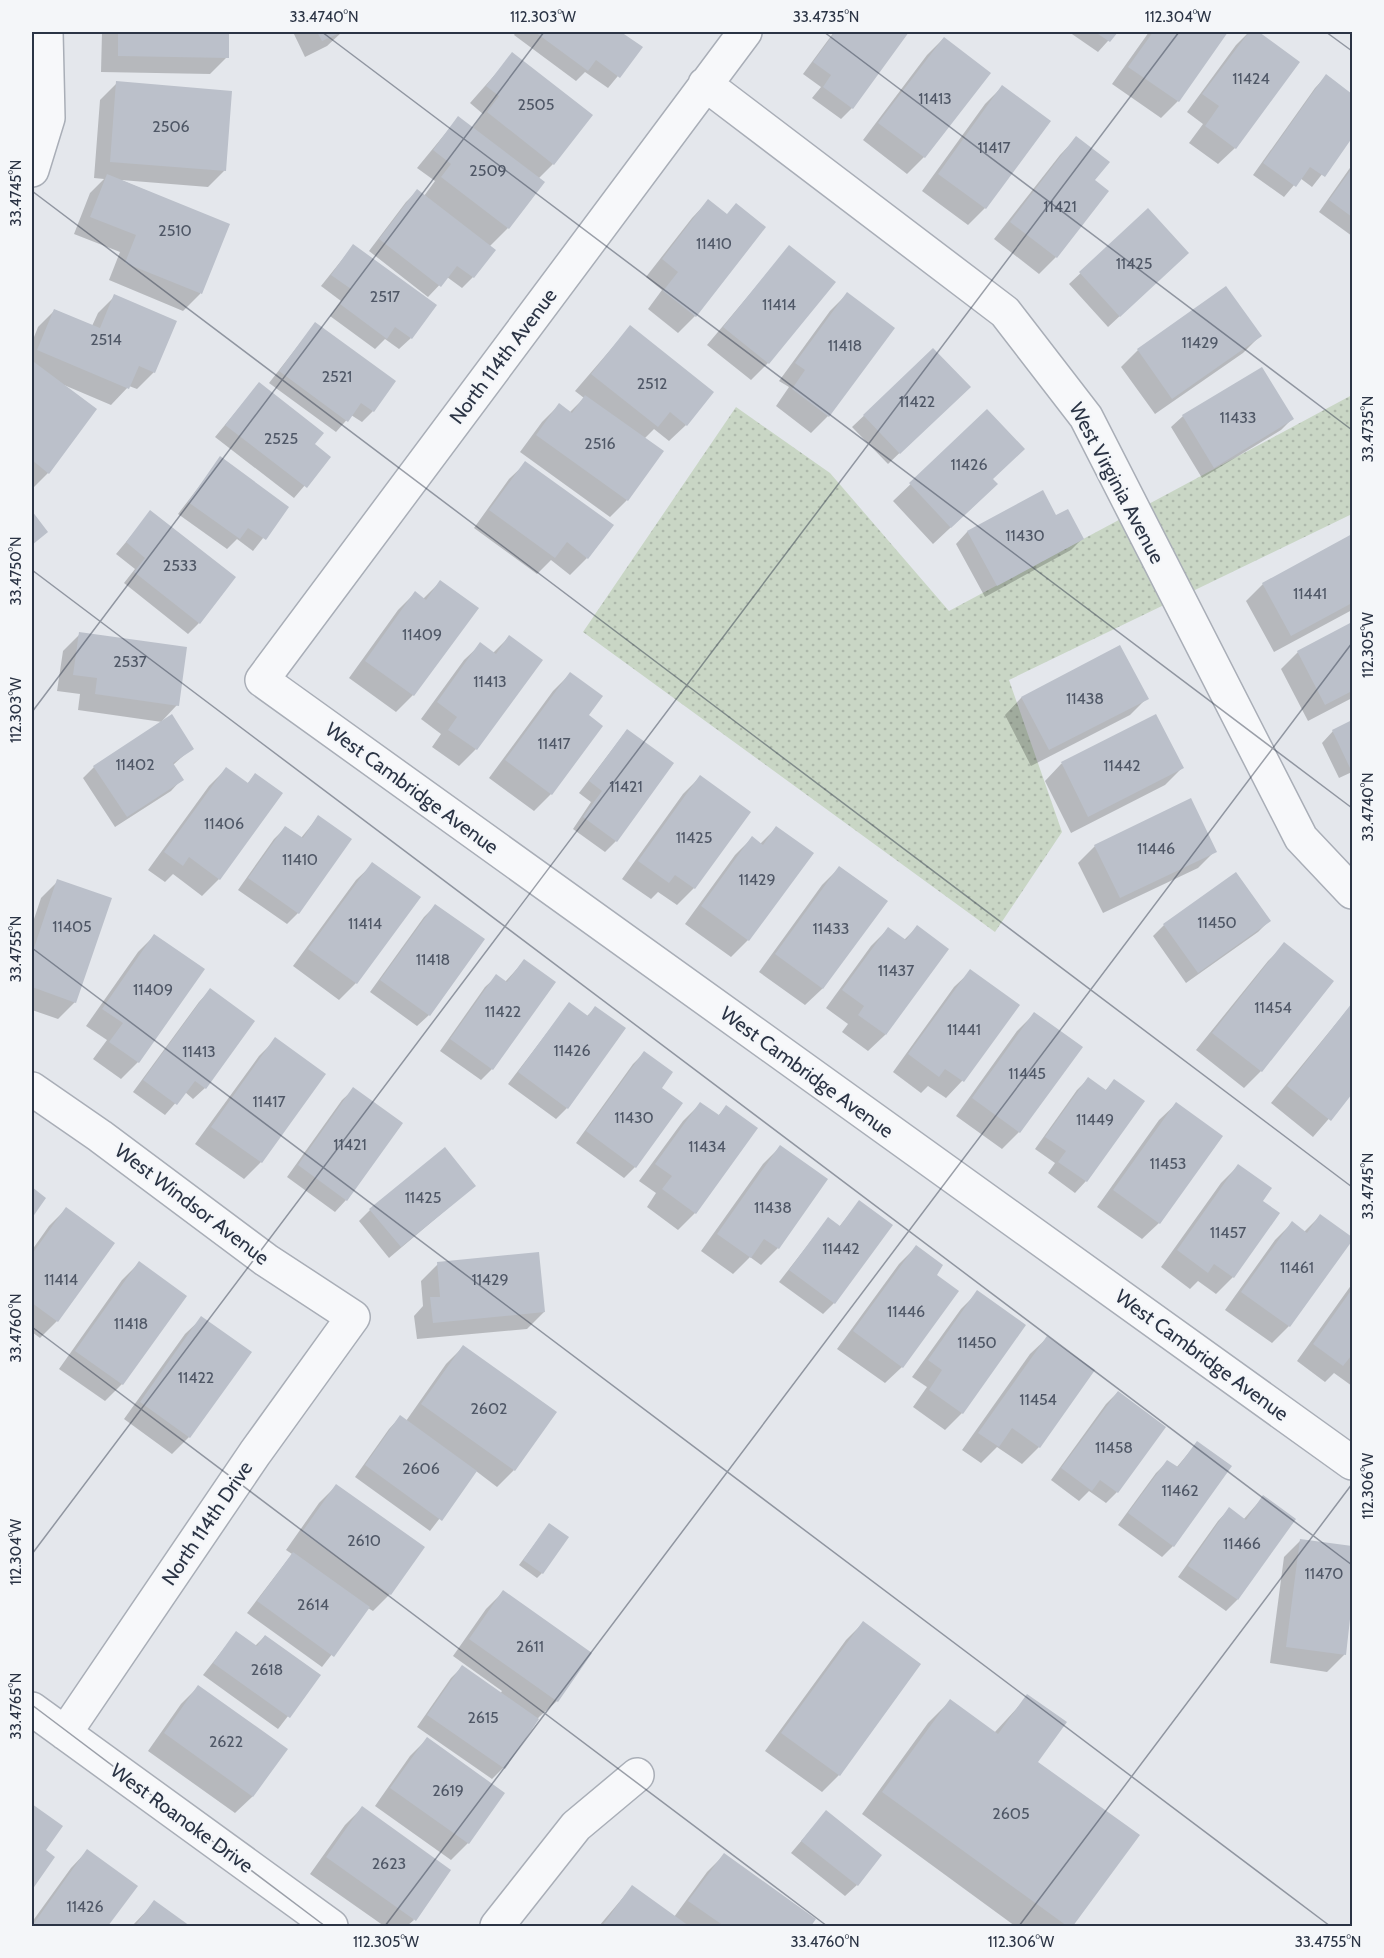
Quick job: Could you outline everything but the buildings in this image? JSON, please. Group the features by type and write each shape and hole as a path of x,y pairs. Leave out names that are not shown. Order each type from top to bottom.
{"street":[{"path":"32,170 48,118 46,32"},
{"name":"North 114th Avenue","path":"262,680 745,32"},
{"name":"West Virginia Avenue","path":"705,84 1005,312 1086,417 1301,837 1353,892"},
{"name":"West Cambridge Avenue","path":"262,680 1353,1463"},
{"name":"West Windsor Avenue","path":"32,1089 100,1136 266,1260 353,1317"},
{"name":"North 114th Drive","path":"65,1733 255,1453 353,1317"},
{"name":"West Roanoke Drive","path":"32,1709 331,1926"},
{"path":"497,1926 576,1826 637,1775"}],"green space":[{"path":"1352,395 1352,514 1009,680 1062,832 995,932 583,632 736,407 830,473 949,611"}]}
